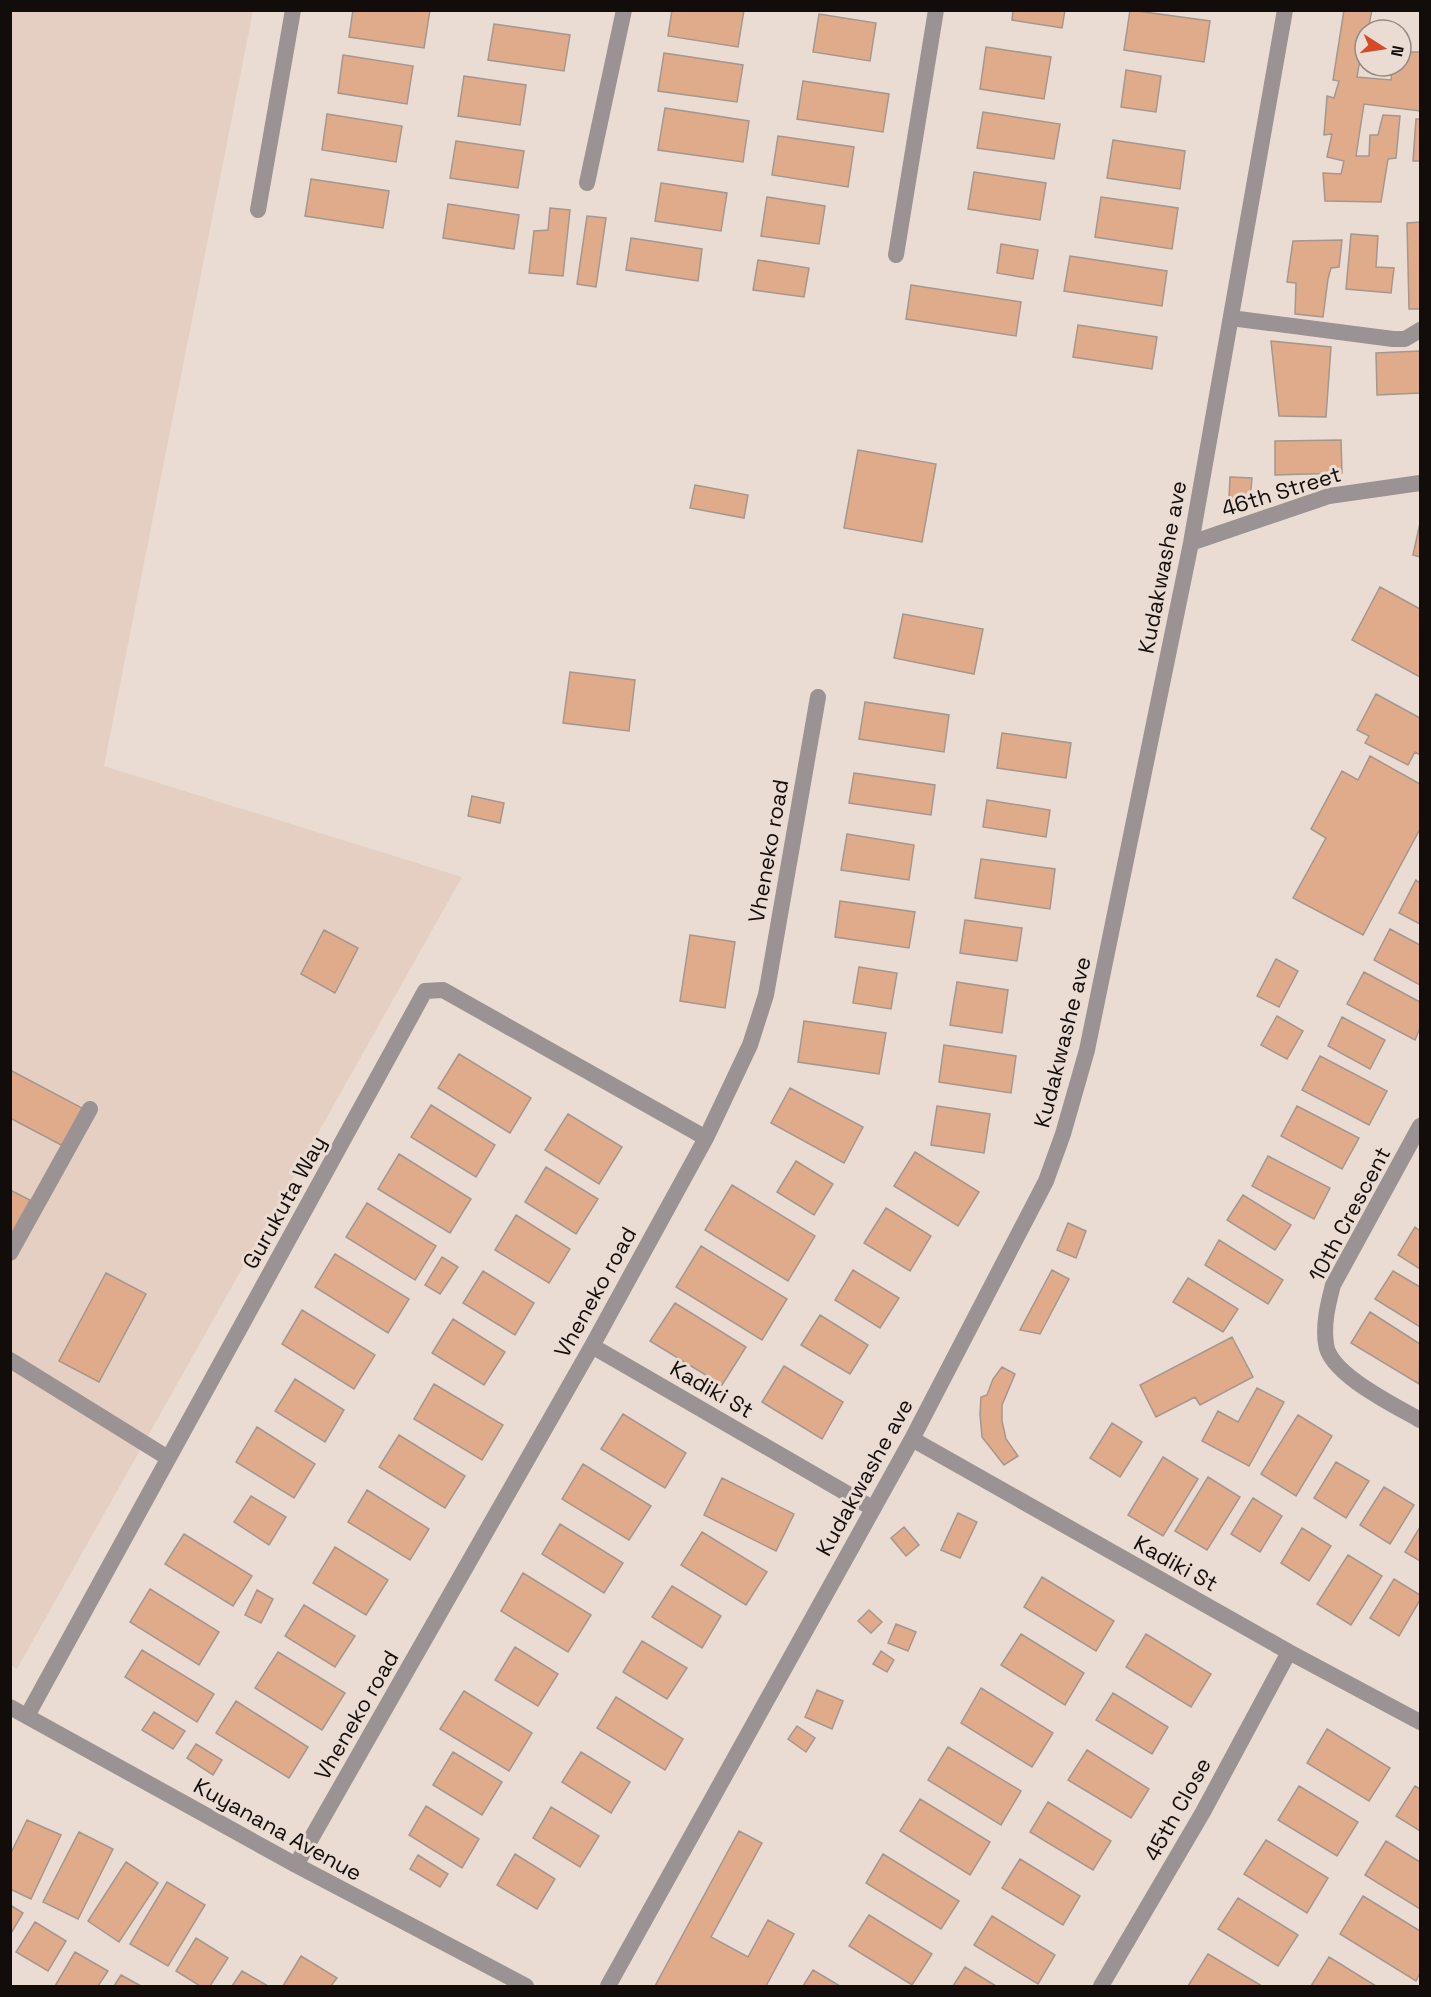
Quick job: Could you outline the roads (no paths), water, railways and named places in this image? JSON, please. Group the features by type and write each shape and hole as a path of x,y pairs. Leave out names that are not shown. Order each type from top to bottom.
{"street":[{"path":"258,210 293,10"},
{"path":"587,183 624,10"},
{"path":"896,255 936,10"},
{"name":"Kudakwashe ave","path":"608,1986 912,1439 1046,1181 1063,1134 1087,1050 1191,543 1285,10"},
{"path":"1231,318 1394,339 1405,339 1420,330"},
{"name":"46th Street","path":"1191,543 1329,496 1420,483"},
{"name":"Vheneko road","path":"296,1865 592,1346 706,1138 750,1045 766,995 818,697"},
{"name":"Gurukuta Way","path":"27,1716 426,991 443,990 706,1138"},
{"path":"10,1253 90,1109"},
{"name":"10th Crescent","path":"1420,1126 1333,1285 1326,1313 1326,1347 1346,1375 1420,1420"},
{"name":"Kadiki St","path":"592,1346 872,1508"},
{"path":"10,1360 168,1458"},
{"name":"Kadiki St","path":"912,1439 1289,1652 1419,1718"},
{"name":"45th Close","path":"1101,1986 1203,1812 1289,1652"},
{"name":"Kuyanana Avenue","path":"10,1707 296,1865 526,1986"}]}
